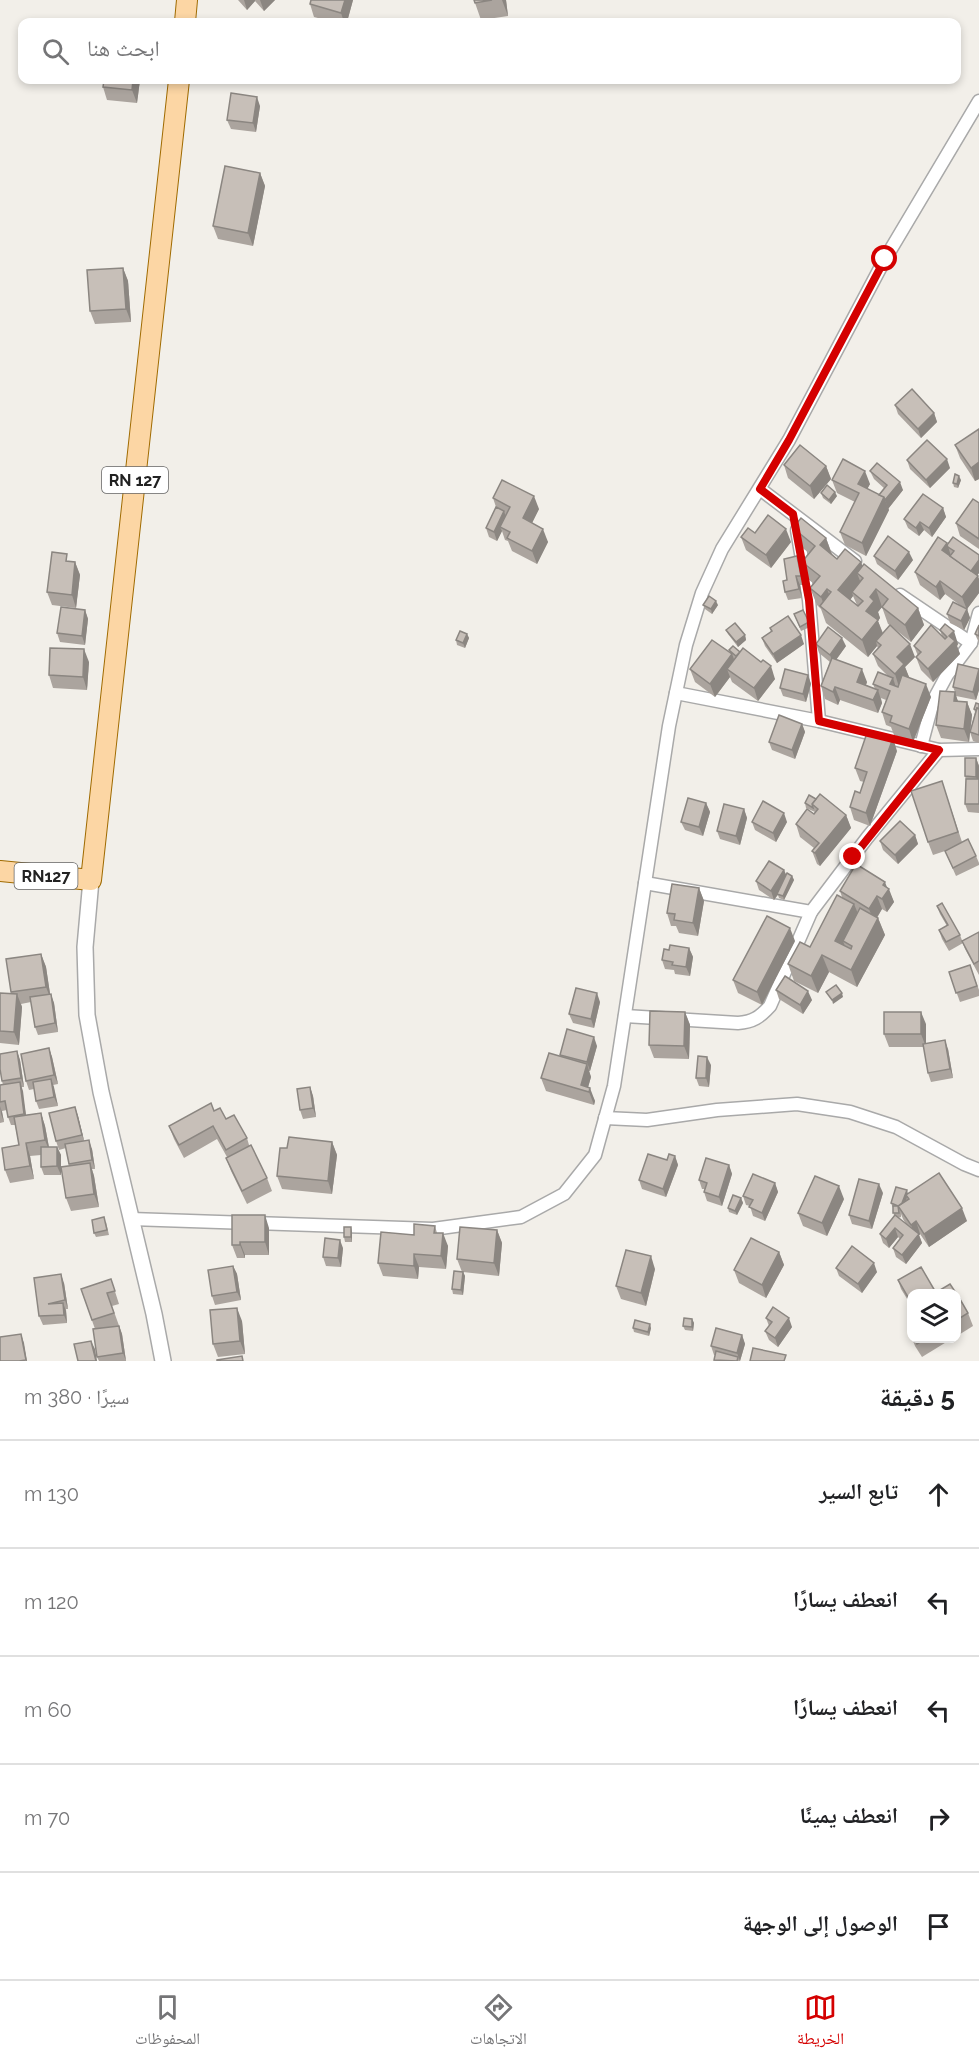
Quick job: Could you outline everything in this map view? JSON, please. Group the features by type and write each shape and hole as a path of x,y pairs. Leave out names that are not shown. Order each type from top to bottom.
{"main road":[{"path":"185,18 187,0"},
{"name":"RN 127","path":"92,880 178,84"},
{"name":"RN127","path":"0,872 92,880"}],"street":[{"path":"130,1219 433,1228 521,1217 564,1194 595,1155 614,1086 676,693 686,645 702,593 722,549 789,440 885,259 979,100"},
{"path":"760,489 864,567"},
{"path":"793,514 809,600 819,721"},
{"path":"892,589 971,643"},
{"path":"921,746 933,701 947,675 971,643 979,613"},
{"path":"676,693 819,721 939,750 979,749"},
{"path":"625,1016 750,1023 761,1016 770,1006 811,912 867,838 939,750"},
{"path":"92,880 85,947 87,1015 101,1092 163,1361"},
{"path":"645,884 811,912"},
{"path":"605,1118 647,1120 717,1110 797,1104 850,1112 896,1127 979,1170"}],"building":[{"path":"311,0 345,0 341,13 310,4"},
{"path":"474,0 492,0 475,3"},
{"path":"103,84 133,84 132,90 103,87"},
{"path":"231,93 257,97 253,123 227,120"},
{"path":"225,166 260,173 248,233 213,226"},
{"path":"123,268 126,309 90,311 87,270"},
{"path":"912,389 934,413 918,429 895,405"},
{"path":"979,429 979,462 971,468 955,445"},
{"path":"927,440 947,459 926,480 907,460"},
{"path":"800,445 826,466 810,486 784,465"},
{"path":"843,459 865,471 858,484 884,497 862,543 840,532 859,493 832,480"},
{"path":"877,463 900,482 885,500 879,495 887,485 870,471"},
{"path":"955,474 959,476 957,484 953,483"},
{"path":"502,480 534,496 523,518 543,529 532,551 507,538 510,532 500,527 510,507 493,498"},
{"path":"827,485 835,492 829,500 821,493"},
{"path":"923,494 943,508 929,528 920,522 916,528 904,519"},
{"path":"973,499 979,503 979,539 956,523"},
{"path":"496,507 504,511 494,532 486,528"},
{"path":"768,515 786,529 766,555 741,537 748,528 755,533"},
{"path":"801,518 826,538 820,545 837,559 845,549 861,562 838,590 858,606 863,601 852,592 863,578 857,573 864,564 918,608 905,625 882,607 888,599 876,589 870,597 874,601 866,611 878,620 862,640 820,606 831,592 827,589 821,597 810,588 820,576 802,562 815,546 793,528"},
{"path":"888,536 909,552 895,571 874,556"},
{"path":"938,537 947,543 942,550 978,576 962,597 940,581 936,587 915,572"},
{"path":"953,537 979,555 979,560 971,571 950,556 954,551 947,545"},
{"path":"52,552 67,554 66,561 75,562 72,595 47,592"},
{"path":"797,556 801,576 796,576 799,589 785,592 783,581 787,580 784,559"},
{"path":"709,596 716,601 711,609 703,605"},
{"path":"953,602 967,609 961,621 947,614"},
{"path":"61,607 85,610 82,636 57,633"},
{"path":"803,610 809,622 800,627 794,614"},
{"path":"788,616 801,635 773,654 762,638 772,631 770,628"},
{"path":"735,623 745,635 736,642 726,630"},
{"path":"945,624 954,631 949,636 955,641 928,669 916,657 921,652 914,646 931,625 945,639 947,637 940,630"},
{"path":"890,625 910,644 897,657 904,664 895,674 873,654 881,645 876,641"},
{"path":"828,627 842,638 830,655 816,644"},
{"path":"460,631 467,634 463,643 456,640"},
{"path":"712,640 732,654 710,684 690,669"},
{"path":"733,646 740,652 736,656 729,650"},
{"path":"50,648 84,649 83,677 49,675"},
{"path":"743,648 761,662 763,660 771,666 754,688 727,669"},
{"path":"832,658 862,669 857,682 878,690 873,700 835,687 833,692 821,686"},
{"path":"958,664 979,669 973,692 953,687"},
{"path":"785,669 808,675 803,694 780,688"},
{"path":"878,672 893,678 890,684 898,687 902,675 926,684 909,729 890,722 892,716 882,712 890,691 873,684"},
{"path":"940,691 955,692 954,701 967,702 964,729 936,725"},
{"path":"977,708 979,709 979,735 970,732"},
{"path":"779,715 802,724 792,750 769,742"},
{"path":"868,730 893,738 866,813 850,807 855,791 860,793 867,772 855,768"},
{"path":"965,758 976,758 976,777 965,776"},
{"path":"966,779 979,779 979,804 965,804"},
{"path":"942,781 958,832 928,842 911,791"},
{"path":"820,794 846,815 815,853 812,851 819,843 796,824 807,809 814,814 818,809 812,804"},
{"path":"809,795 816,799 812,804 813,808 805,803"},
{"path":"688,798 706,803 699,827 681,822"},
{"path":"763,801 784,813 773,833 752,822"},
{"path":"724,804 744,809 736,836 717,831"},
{"path":"900,821 915,835 895,855 880,841"},
{"path":"968,839 976,856 953,868 945,851"},
{"path":"769,861 784,870 771,891 756,881"},
{"path":"856,864 885,882 883,885 889,889 882,899 877,896 869,909 840,891"},
{"path":"787,873 792,876 783,896 777,894"},
{"path":"672,884 699,888 693,923 674,920 675,914 667,913"},
{"path":"837,895 854,904 835,941 851,949 852,946 843,941 860,908 878,918 851,970 822,955 811,976 788,964 800,942 810,947"},
{"path":"942,903 960,935 946,942 939,930 948,925 937,906"},
{"path":"767,916 790,928 757,992 733,980"},
{"path":"979,932 979,961 974,964 962,941"},
{"path":"670,945 689,948 686,967 672,965 673,962 662,960 664,949 669,950"},
{"path":"41,954 46,987 11,992 6,959"},
{"path":"970,965 977,986 956,993 949,972"},
{"path":"785,976 808,991 800,1005 776,990"},
{"path":"836,985 842,993 832,1000 826,992"},
{"path":"576,988 597,993 591,1019 569,1014"},
{"path":"0,993 17,994 14,1032 0,1031"},
{"path":"51,994 55,1023 35,1027 30,997"},
{"path":"650,1011 685,1012 684,1046 649,1045"},
{"path":"884,1012 921,1012 921,1034 884,1034"},
{"path":"567,1029 594,1037 587,1062 560,1055"},
{"path":"945,1040 950,1069 928,1073 923,1044"},
{"path":"49,1048 54,1075 26,1081 21,1054"},
{"path":"17,1051 21,1078 2,1081 0,1054"},
{"path":"549,1053 587,1064 581,1085 590,1088 589,1092 541,1078"},
{"path":"698,1056 707,1057 706,1078 696,1078"},
{"path":"51,1079 54,1097 36,1101 33,1082"},
{"path":"20,1082 24,1114 8,1117 5,1101 0,1102 0,1085"},
{"path":"310,1087 313,1108 300,1110 297,1089"},
{"path":"211,1103 214,1111 220,1108 226,1119 234,1115 247,1138 226,1150 213,1126 179,1145 169,1126"},
{"path":"75,1107 82,1135 56,1141 49,1113"},
{"path":"41,1113 45,1140 26,1143 30,1166 5,1170 2,1148 19,1145 14,1117"},
{"path":"289,1137 332,1142 328,1181 277,1176 280,1148 287,1148"},
{"path":"89,1140 92,1160 69,1164 65,1144"},
{"path":"251,1145 267,1178 242,1191 226,1158"},
{"path":"41,1147 57,1147 57,1166 41,1167"},
{"path":"648,1154 667,1160 669,1154 675,1156 663,1189 639,1180"},
{"path":"706,1158 729,1165 719,1197 704,1192 707,1183 699,1180"},
{"path":"90,1163 94,1194 66,1198 61,1167"},
{"path":"939,1173 962,1208 924,1234 916,1221 911,1225 898,1206 909,1199 906,1195"},
{"path":"753,1174 775,1183 762,1213 749,1207 753,1200 743,1196"},
{"path":"815,1176 839,1186 822,1223 798,1213"},
{"path":"859,1179 879,1184 869,1221 849,1215"},
{"path":"896,1187 907,1190 902,1203 898,1206 891,1203"},
{"path":"733,1195 741,1198 735,1211 728,1208"},
{"path":"893,1206 898,1206 899,1213 893,1213"},
{"path":"232,1215 265,1215 265,1242 240,1242 240,1245 232,1245"},
{"path":"895,1215 919,1234 902,1255 893,1248 903,1235 895,1228 886,1239 880,1234"},
{"path":"104,1217 107,1230 94,1233 92,1220"},
{"path":"414,1224 435,1226 434,1233 443,1233 441,1256 414,1254 414,1266 378,1263 381,1232 414,1235"},
{"path":"344,1227 351,1227 351,1237 344,1237"},
{"path":"460,1227 497,1230 494,1263 457,1259"},
{"path":"325,1238 340,1240 338,1258 323,1257"},
{"path":"751,1238 779,1252 762,1285 734,1270"},
{"path":"852,1246 874,1263 858,1284 836,1268"},
{"path":"626,1250 651,1256 641,1293 616,1286"},
{"path":"233,1266 237,1292 212,1296 208,1270"},
{"path":"921,1267 934,1289 907,1289 907,1295 898,1280"},
{"path":"454,1271 463,1272 461,1290 452,1289"},
{"path":"61,1274 65,1300 48,1304 63,1303 64,1315 39,1316 34,1278"},
{"path":"111,1279 115,1291 107,1293 114,1313 92,1320 81,1289"},
{"path":"950,1284 953,1289 942,1289"},
{"path":"961,1301 968,1313 961,1317"},
{"path":"773,1307 789,1318 775,1338 765,1331 772,1322 766,1318"},
{"path":"237,1308 240,1341 213,1344 210,1310"},
{"path":"684,1318 692,1319 692,1327 683,1326"},
{"path":"635,1320 650,1324 648,1332 633,1328"},
{"path":"119,1326 123,1353 97,1357 93,1329"},
{"path":"716,1328 742,1335 737,1353 711,1346"},
{"path":"21,1334 26,1360 0,1361 0,1337"},
{"path":"91,1341 96,1361 78,1361 74,1344"},
{"path":"753,1348 786,1355 784,1361 750,1361"},
{"path":"716,1351 738,1357 737,1361 714,1360"},
{"path":"242,1356 243,1361 217,1361 217,1360"}],"route":[{"path":"853,857 939,750 819,721 809,600 793,514 760,489 789,440 885,259"}]}
